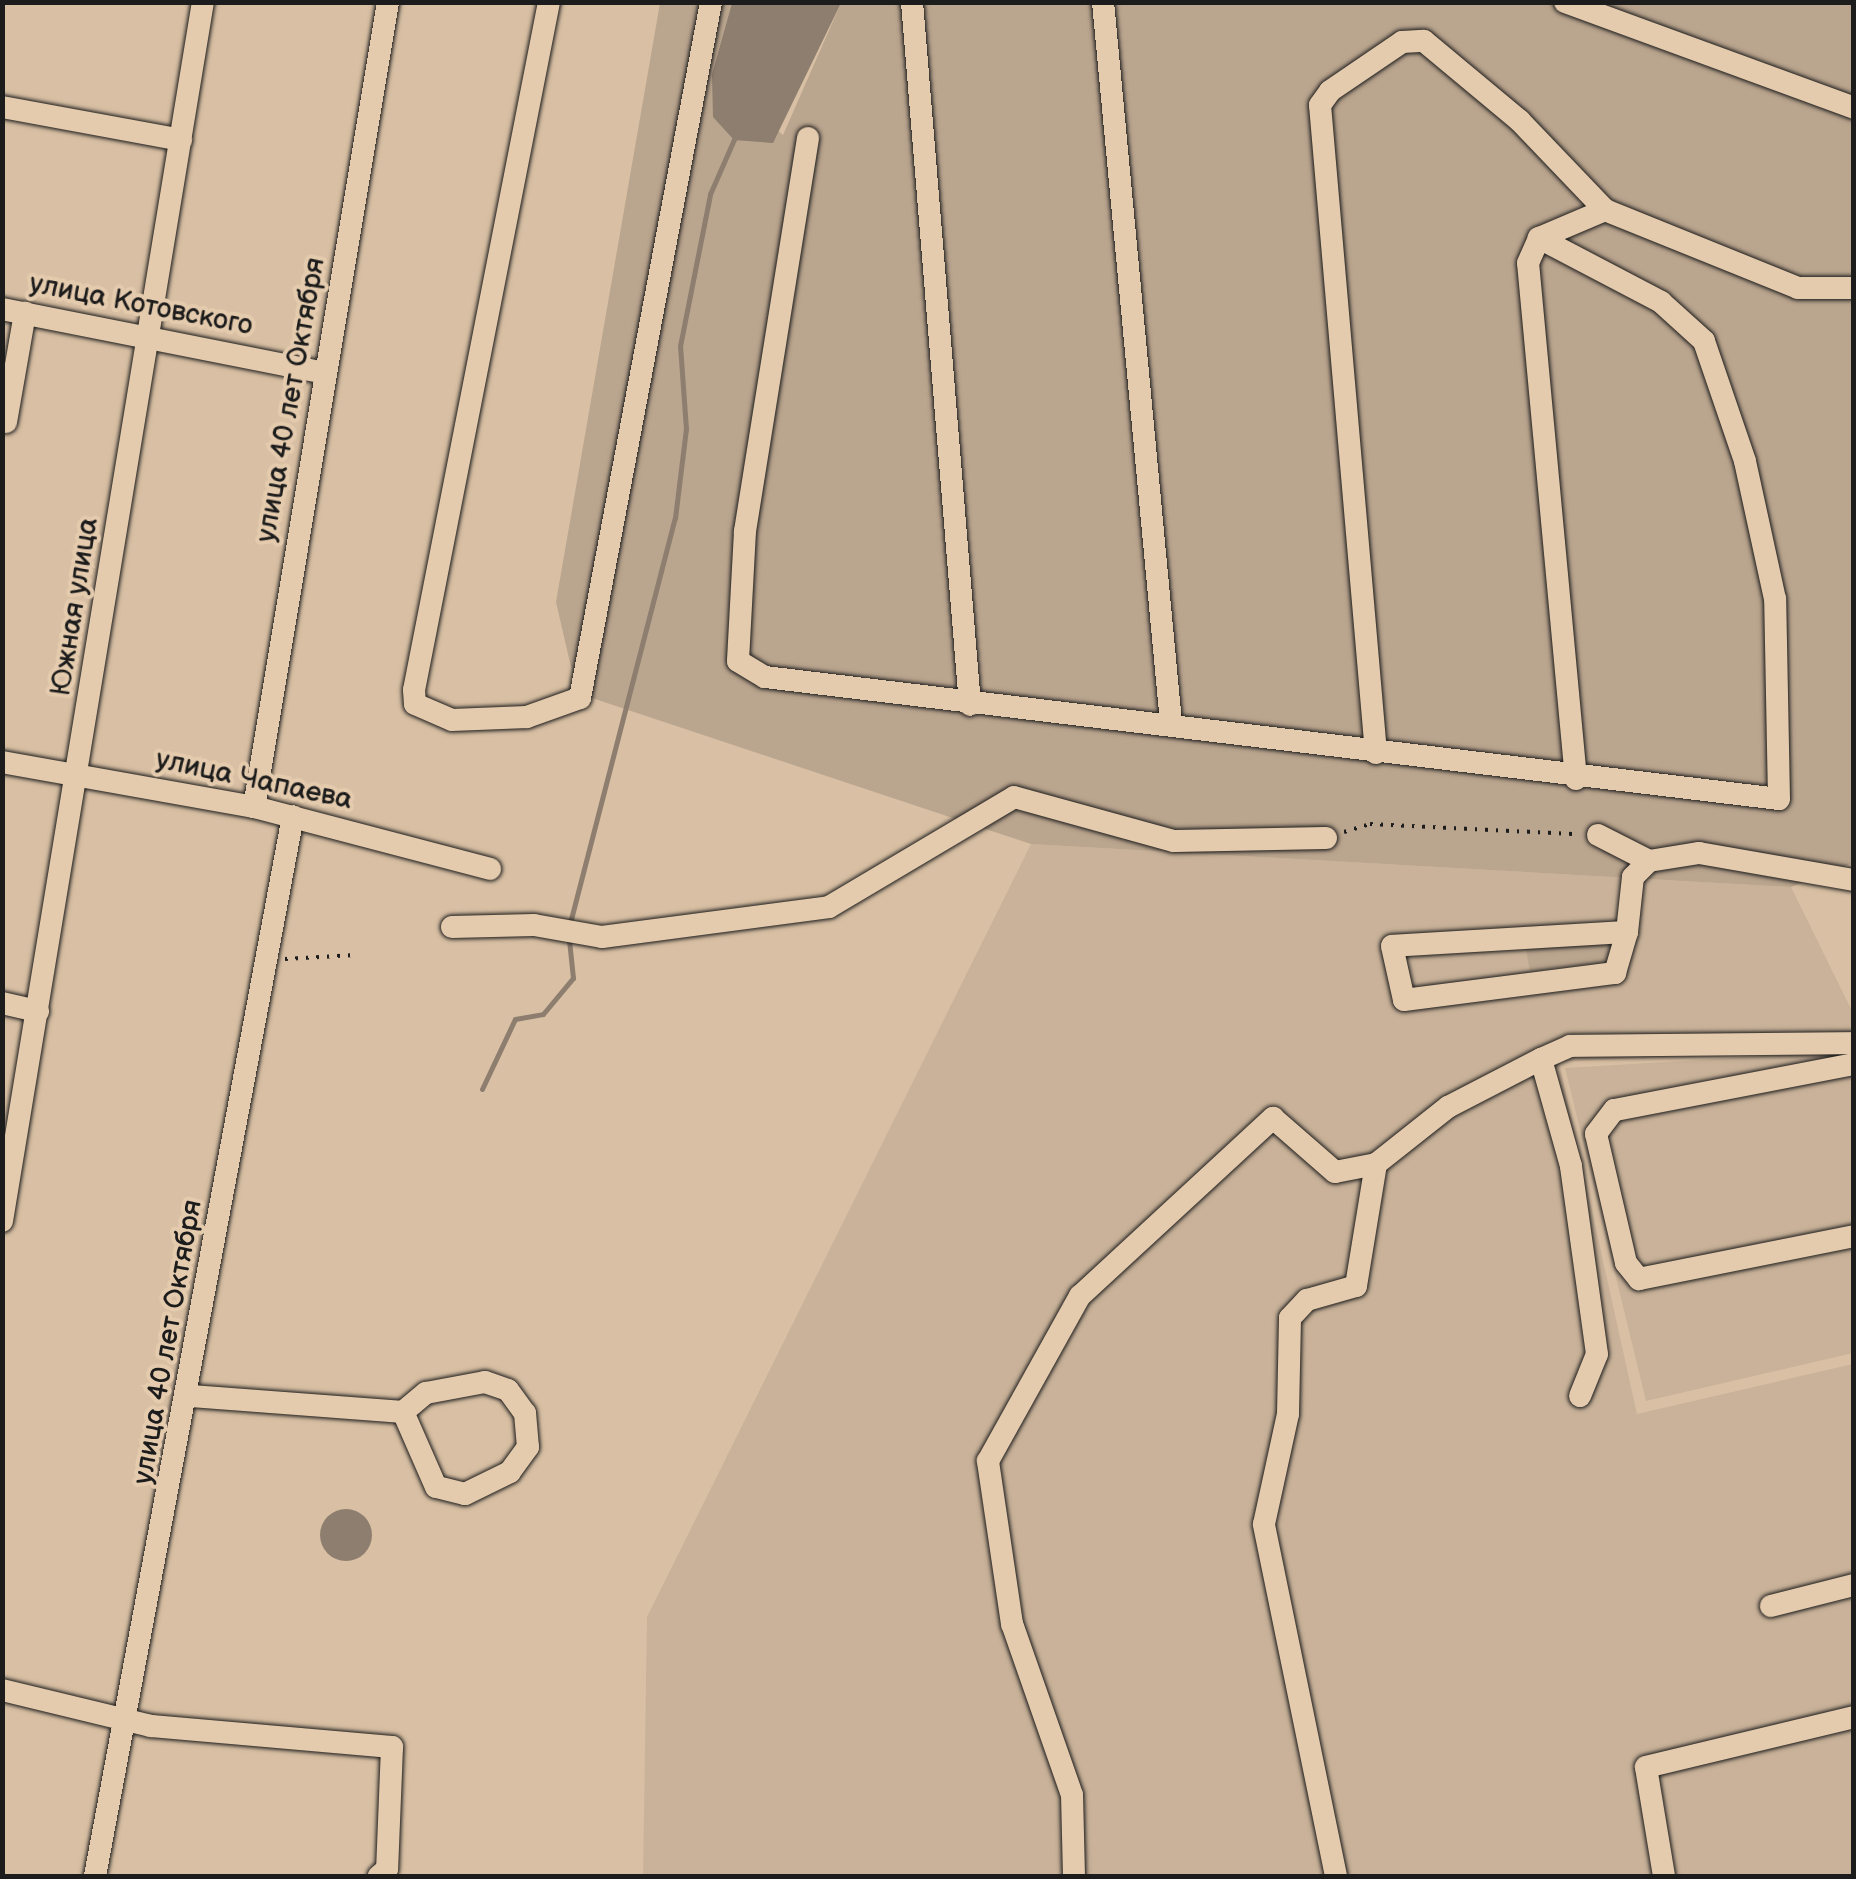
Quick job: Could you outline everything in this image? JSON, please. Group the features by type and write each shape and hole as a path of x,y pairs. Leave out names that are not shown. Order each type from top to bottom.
{"street":[{"name":"Южная улица","path":"2,1220 203,2"},
{"name":"улица 40 лет Октября","path":"254,806 388,2"},
{"path":"549,2 414,690 415,704 452,720 527,718 580,698 711,2"},
{"path":"912,2 970,705"},
{"path":"1103,2 1171,723"},
{"path":"1565,2 1854,108"},
{"path":"1376,752 1320,105 1402,42 1424,41 1520,121 1605,210 1798,288 1854,288"},
{"path":"2,107 181,140"},
{"path":"808,138 745,530 738,661 764,678 970,705 1171,723 1576,778 1778,800 1775,599 1745,461 1704,341 1629,282 1539,238"},
{"path":"1576,778 1528,263 1539,238 1605,210"},
{"path":"6,422 14,311"},
{"name":"улица Котовского","path":"14,311 150,334 326,373"},
{"name":"улица Чапаева","path":"2,762 254,806 490,869"},
{"path":"452,927 534,925 602,937 829,908 1014,798 1174,842 1326,838"},
{"name":"улица 40 лет Октября","path":"96,1876 190,1396 293,816"},
{"path":"1598,835 1648,862"},
{"path":"1628,932 1392,946 1404,1000 1615,974 1628,932 1633,878 1648,862 1699,853 1854,880"},
{"path":"2,1003 38,1010"},
{"path":"1074,1876 1072,1794 1012,1624 988,1461 1080,1296 1273,1118 1335,1172 1376,1164 1448,1107 1570,1046 1854,1042"},
{"path":"1541,1059 1571,1166 1597,1354 1580,1396"},
{"path":"1854,1064 1614,1110 1596,1134 1626,1263 1639,1278 1854,1236"},
{"path":"1336,1876 1264,1524 1288,1414 1290,1318 1306,1300 1356,1286 1376,1164"},
{"path":"190,1396 403,1412 426,1392 485,1382 508,1390 525,1413 528,1446 510,1472 465,1494 436,1487 403,1412"},
{"path":"1770,1606 1854,1585"},
{"path":"2,1690 125,1716 151,1726 392,1747 387,1869 379,1876"},
{"path":"1664,1876 1646,1767 1854,1717"}],"path":[{"path":"1326,838 1370,824 1598,835"},
{"path":"266,961 355,956"}],"shaded area":[{"path":"660,3 732,3 712,74 783,135 841,3 1853,3 1853,863 1791,887 1031,844 577,693 556,602"},
{"path":"732,3 841,3 773,143 734,140 713,117 712,74"},
{"path":"1031,844 1791,887 1853,1013 1853,1047 1559,1062 1637,1414 1853,1364 1853,1876 643,1876 647,1617"},
{"path":"1614,941 1613,961 1530,971 1525,944"},
{"path":"1853,1051 1853,1353 1646,1401 1565,1068"},
{"path":"346,1509 364,1517 372,1535 364,1553 346,1561 328,1553 320,1535 328,1517"}],"waterway":[{"path":"570,923 675,518 686,429 680,346 710,194 735,137"},
{"path":"482,1089 515,1019 543,1014 573,978 569,939"}]}
